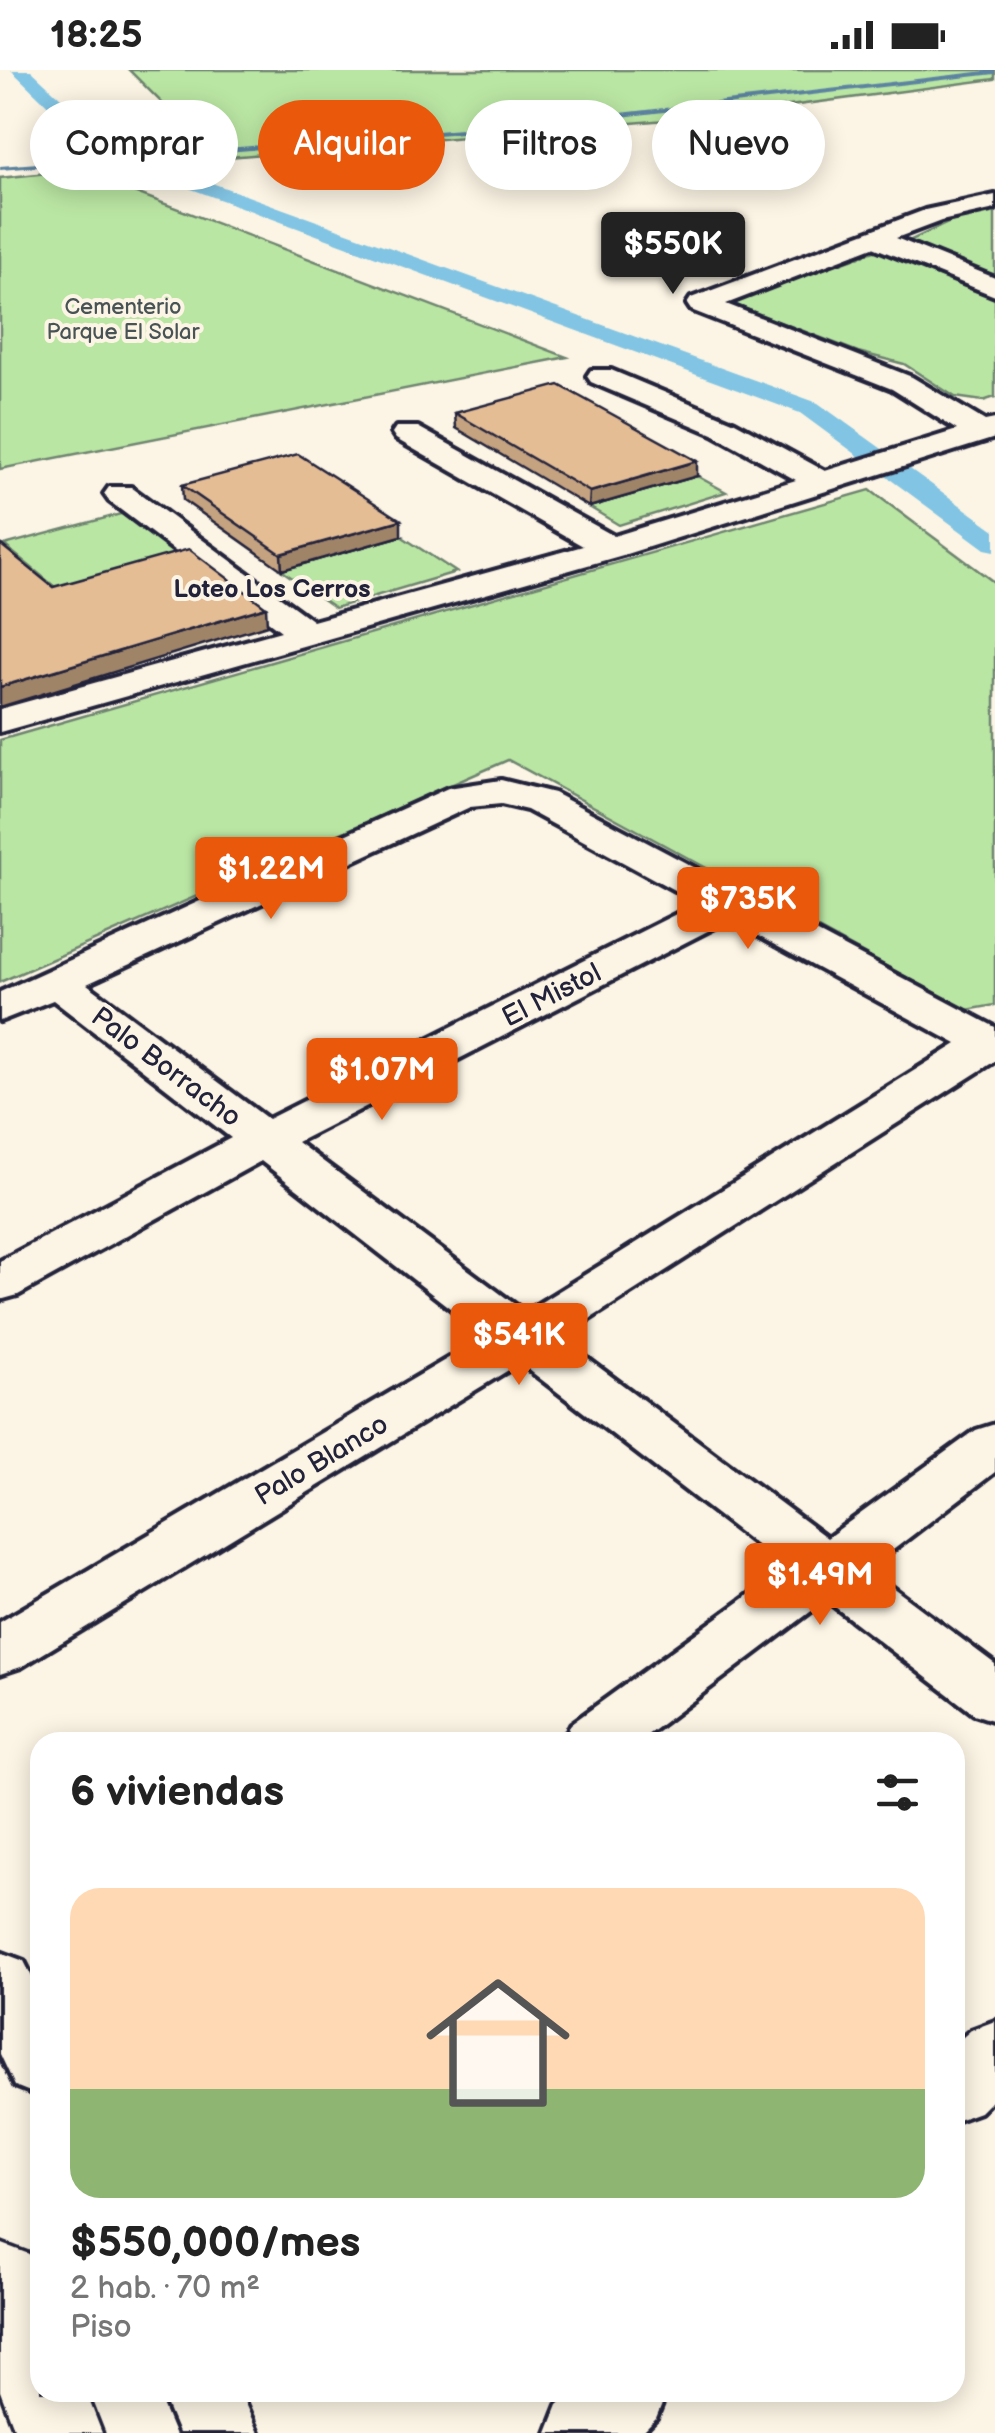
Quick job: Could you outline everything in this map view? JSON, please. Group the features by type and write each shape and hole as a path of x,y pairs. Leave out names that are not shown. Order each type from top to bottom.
{"main road":[{"path":"0,2283 30,2360"},
{"path":"47,2402 59,2433"}],"street":[{"path":"987,441 902,382 701,304 951,210 995,202"},
{"path":"877,240 995,288"},
{"path":"602,376 724,428 824,483"},
{"path":"407,433 611,548"},
{"path":"0,721 611,548 908,454 987,441"},
{"path":"120,494 309,635"},
{"path":"0,1008 462,796 500,792 540,801 993,1043"},
{"name":"El Mistol","path":"0,1283 264,1140 732,902"},
{"name":"Palo Borracho","path":"55,981 995,1696"},
{"name":"Palo Blanco","path":"0,1651 524,1337 993,1043"},
{"path":"606,1732 995,1444"},
{"path":"0,1982 30,2044"},
{"path":"965,2080 995,2052"},
{"path":"205,2402 219,2433"},
{"path":"586,2433 619,2402"}],"green space":[{"path":"129,70 995,70 995,79 825,101 652,100 652,121 632,123 632,100 465,100 465,137 445,139 445,100 258,100 258,155 238,156 238,100 159,100"},
{"name":"Cementerio Parque El Solar","path":"30,175 30,190 129,190 567,357 0,469 0,178"},
{"path":"995,210 995,277 909,241 967,214"},
{"path":"877,250 995,297 995,397 983,401 955,397 904,364 858,352 728,302"},
{"path":"697,476 726,492 619,525 589,507"},
{"path":"870,490 995,583 995,1005 967,1010 508,760 0,982 0,740"},
{"path":"128,512 199,565 72,601 4,545"},
{"path":"401,536 456,572 335,608 281,570"}],"building":[{"path":"559,385 697,461 590,492 455,413"},
{"path":"298,454 401,520 281,554 182,485"},
{"path":"0,544 53,587 189,549 266,607 0,687"}],"waterway":[{"path":"20,70 106,151 809,408 995,543"},
{"path":"0,168 525,126 995,72"}],"district":[{"name":"Loteo Los Cerros","path":"272,588"}]}
